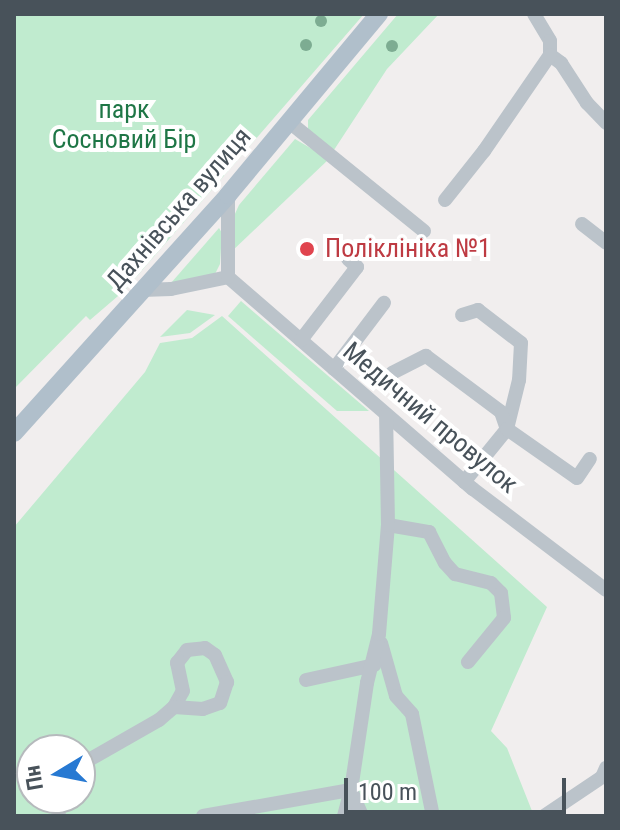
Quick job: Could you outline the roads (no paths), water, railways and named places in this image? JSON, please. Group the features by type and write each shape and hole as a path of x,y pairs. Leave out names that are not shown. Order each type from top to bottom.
{"main road":[{"name":"Дахнівська вулиця","path":"14,433 228,195 379,14"},
{"path":"14,419 46,394"}],"street":[{"path":"445,200 484,151 550,55 550,41 539,15"},
{"path":"550,55 561,63 587,103 606,123"},
{"path":"288,121 424,231"},
{"path":"142,290 171,289 228,277 228,195"},
{"path":"582,224 606,243"},
{"path":"301,340 357,267 348,259"},
{"name":"Медичний провулок","path":"228,277 464,482 606,590"},
{"path":"334,369 384,303"},
{"path":"462,315 478,310 521,343 519,380 507,429 464,482"},
{"path":"392,373 426,356 501,412 507,429 577,478 590,459"},
{"path":"344,816 351,790 367,683 374,665 379,634 388,525 386,415"},
{"path":"388,525 429,532 445,563 455,574 494,584 501,593 504,618 468,662"},
{"path":"379,634 393,689 412,714 433,816"},
{"path":"96,756 159,720 174,707 183,691 177,668 181,655 199,648 215,655 227,682 220,703 203,709 174,707"},
{"path":"306,680 374,665"},
{"path":"544,816 602,777 606,768"},
{"path":"203,816 351,790"},
{"path":"351,790 362,816"}],"place":[{"name":"Поліклініка №1","path":"307,249"}],"park label":[{"name":"парк Сосновий Бір","path":"124,125"}]}
